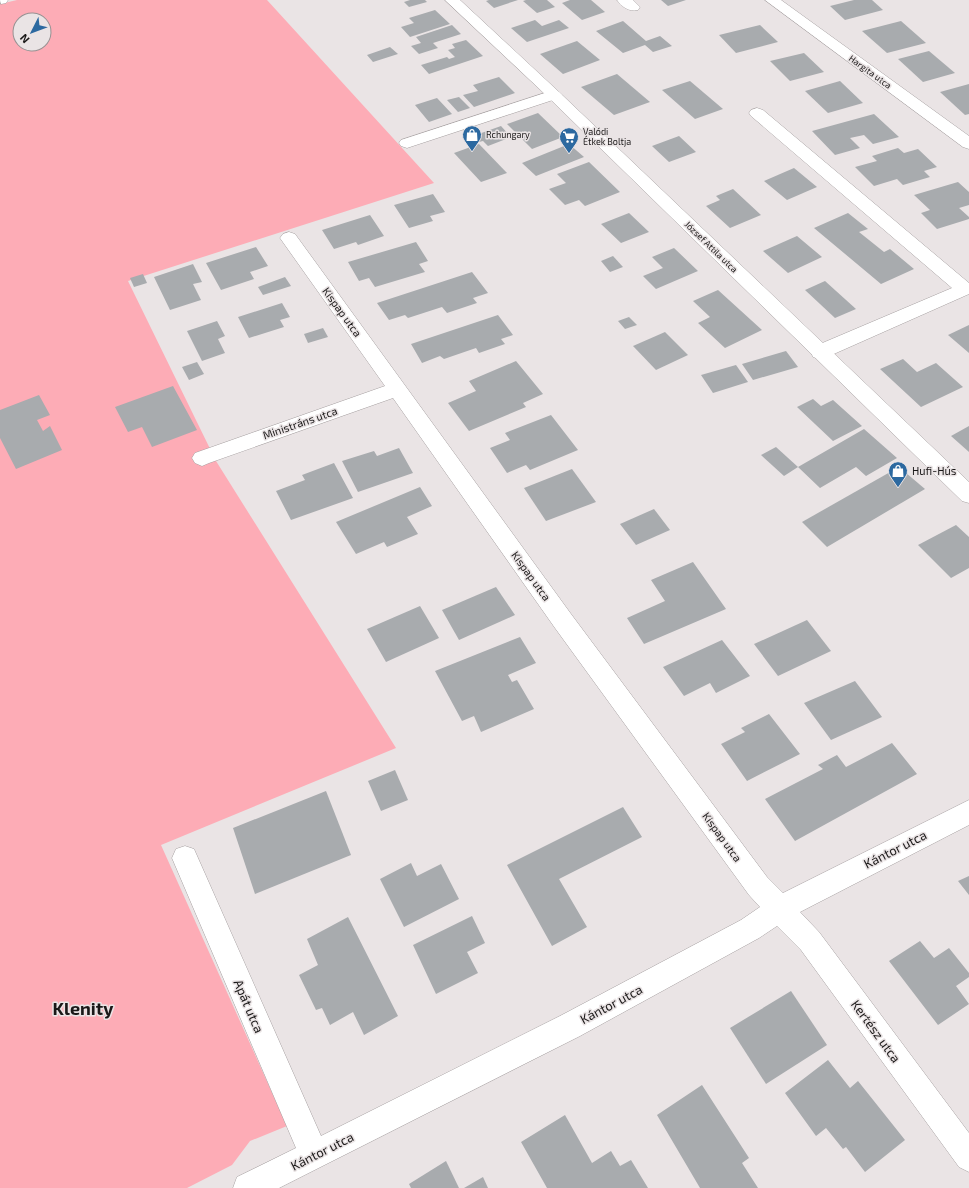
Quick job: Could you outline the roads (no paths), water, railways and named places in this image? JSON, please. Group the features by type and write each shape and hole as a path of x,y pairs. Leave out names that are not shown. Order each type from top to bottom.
{"street":[{"name":"József Attila utca","path":"452,0 554,95 969,495"},
{"name":"Hargita utca","path":"772,0 969,144"},
{"path":"407,143 554,95"},
{"path":"757,113 965,289 820,352"},
{"name":"Kispap utca","path":"289,238 568,627 758,886 778,909"},
{"name":"Ministráns utca","path":"202,458 398,389"},
{"name":"Kántor utca","path":"248,1188 570,1026 750,929 778,909 969,812"},
{"name":"Apát utca","path":"185,858 314,1155"},
{"name":"Kertész utca","path":"778,909 810,941 969,1157"}],"place":[{"name":"Rchungary","path":"472,152"},
{"name":"Valódi Étkek Boltja","path":"569,154"},
{"name":"Hufi-Hús","path":"898,488"}],"district":[{"name":"Klenity","path":"83,1009"}]}
